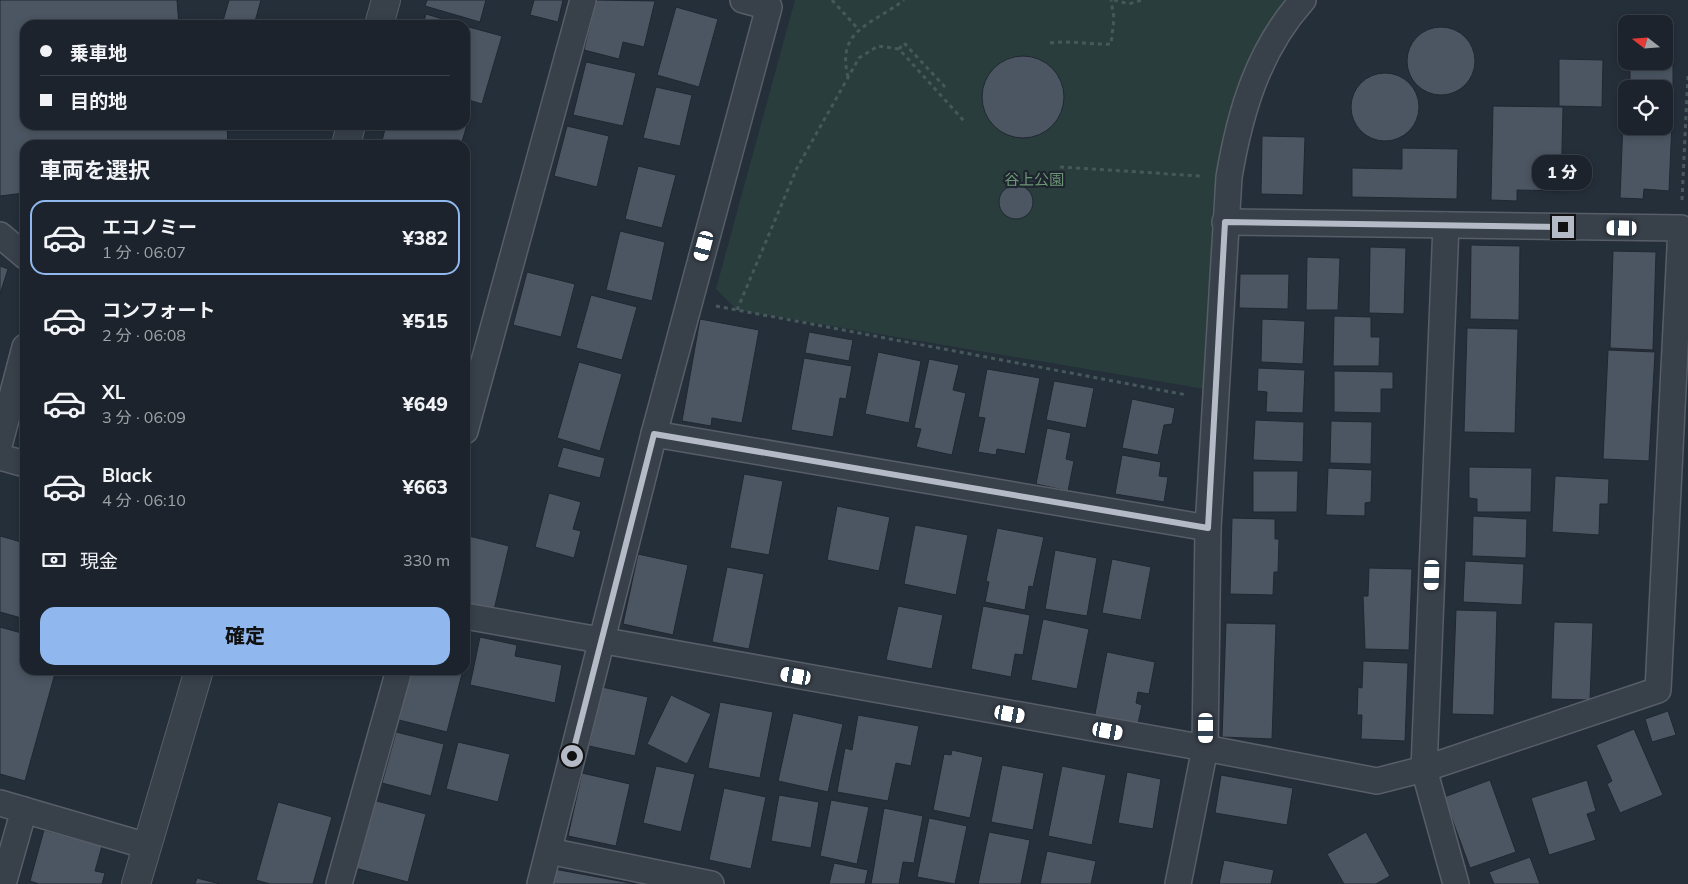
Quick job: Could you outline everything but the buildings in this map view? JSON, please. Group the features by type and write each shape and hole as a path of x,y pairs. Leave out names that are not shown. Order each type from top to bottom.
{"street":[{"path":"380,20 386,0"},
{"path":"470,412 583,0"},
{"path":"540,884 600,641 654,434 769,7 743,0"},
{"path":"1178,884 1206,748 1208,528 1225,222 1230,177 1237,134 1249,89 1290,14 1303,0"},
{"path":"470,617 1206,748 1377,781 1424,769 1658,690 1679,487 1681,228 1225,222"},
{"path":"1446,225 1424,769 1456,884"},
{"path":"0,235 20,252"},
{"path":"0,442 20,366"},
{"path":"654,434 1208,528"},
{"path":"0,457 20,463"},
{"path":"136,884 198,675"},
{"path":"339,884 398,675"},
{"path":"0,803 147,846"},
{"path":"2,884 24,810"},
{"path":"549,851 711,884"}],"path":[{"path":"832,0 859,30"},
{"path":"848,77 844,55 848,41 859,30 904,0"},
{"path":"1050,43 1067,41 1096,45 1111,44 1114,18 1113,0 1129,4 1142,0"},
{"path":"899,49 904,43 946,88"},
{"path":"737,310 797,168 859,58 878,46 899,49 964,121"},
{"path":"1681,228 1688,74"},
{"path":"1060,167 1230,177"},
{"path":"689,301 1216,400"}],"green space":[{"name":"谷上公園","path":"795,0 1294,0 1258,56 1224,130 1213,204 1205,389 737,310 716,289"}],"route":[{"path":"572,756 654,434 1208,528 1225,222 1563,227"}]}
